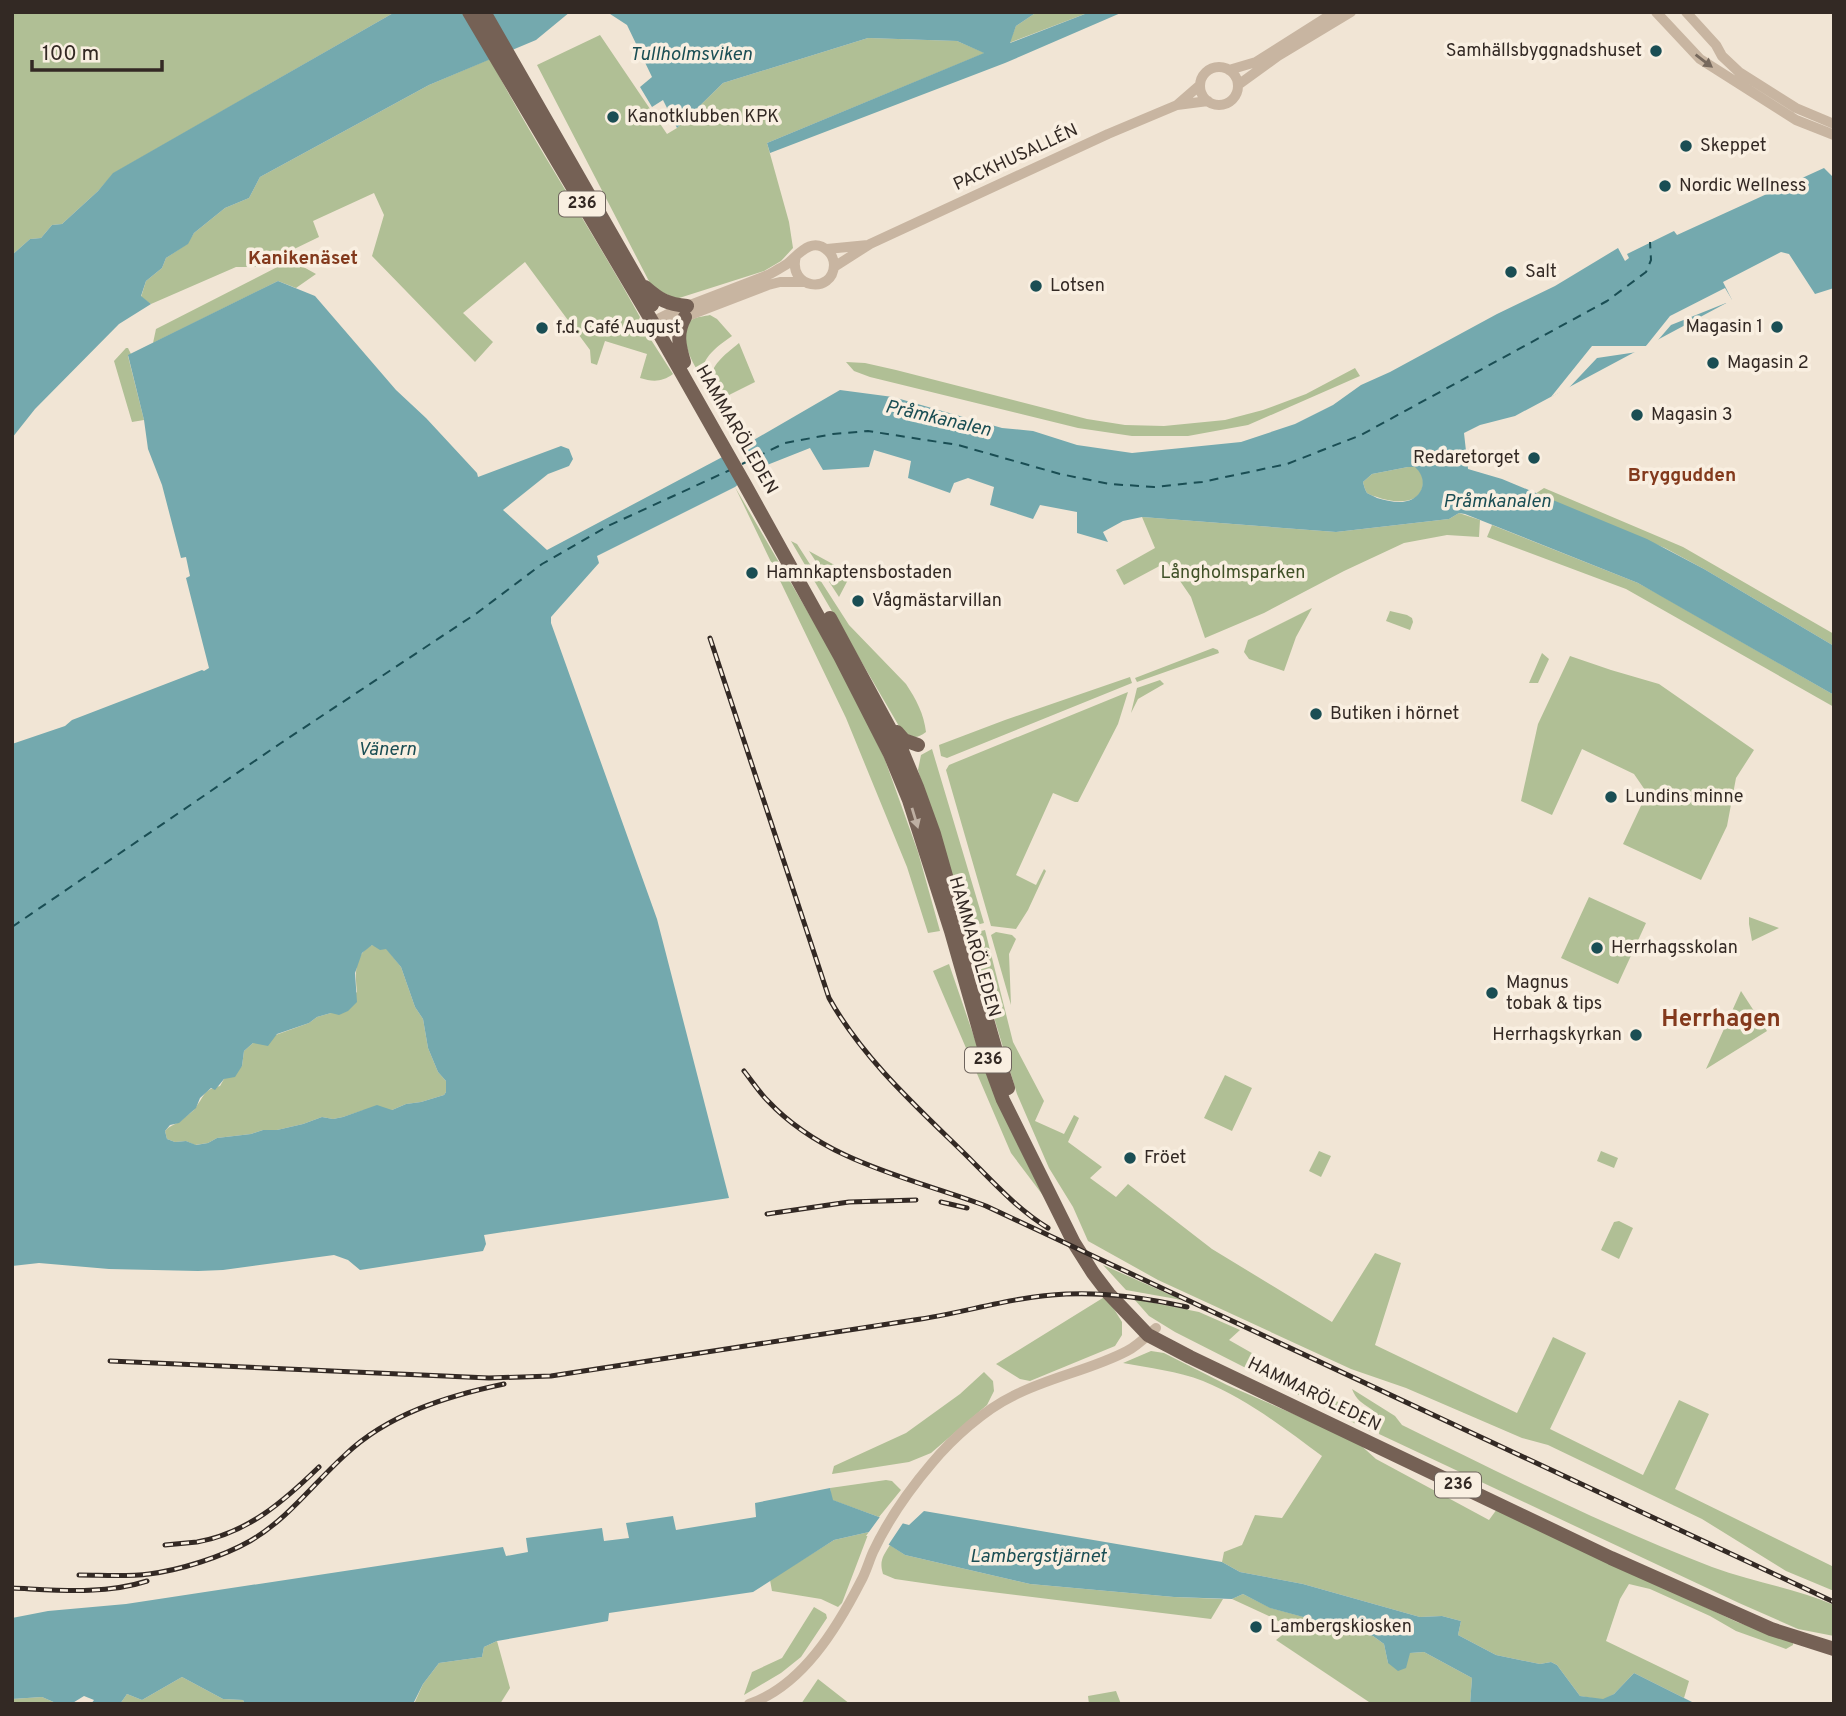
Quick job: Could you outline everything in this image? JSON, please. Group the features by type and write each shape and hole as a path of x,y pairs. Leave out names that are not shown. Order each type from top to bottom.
{"main road":[{"name":"HAMMARÖLEDEN","path":"469,12 518,82 640,284 657,323 684,362 699,396"},
{"name":"HAMMARÖLEDEN","path":"484,12 518,82 749,485 867,683 902,751 934,834 1011,1095 1029,1138 1083,1246 1103,1276 1152,1331 1627,1557 1772,1623 1834,1642"},
{"path":"640,284 663,301 686,311 678,342 684,362"},
{"name":"HAMMARÖLEDEN","path":"749,485 890,754 909,800 986,1054 1003,1100 1074,1243 1110,1294 1152,1331 1190,1357 1611,1558 1771,1629 1834,1649"},
{"path":"867,683 878,696 899,735 908,743 918,745"}],"street":[{"path":"1229,70 1256,62 1335,12"},
{"path":"1237,85 1278,56 1351,12"},
{"path":"1656,12 1700,59 1796,120 1834,135"},
{"path":"1686,12 1716,45 1722,56 1739,72 1796,108 1834,124"},
{"path":"1219,67 1234,74 1237,85 1236,94 1229,102 1218,104 1209,102 1202,94 1200,85 1202,76 1209,69 1219,67"},
{"name":"PACKHUSALLÉN","path":"1177,105 1200,85"},
{"name":"PACKHUSALLÉN","path":"834,267 870,244 1108,134 1177,105 1209,102"},
{"name":"PACKHUSALLÉN","path":"827,249 870,244"},
{"path":"657,323 768,275 782,267 802,249 819,245 827,249 832,256 832,273 822,283 815,285 780,282 686,311"},
{"path":"796,256 795,269 804,282"},
{"path":"749,1704 778,1688 802,1669 823,1645 862,1580 873,1551 902,1503 943,1450 1013,1395 1128,1351 1152,1331"}],"green space":[{"path":"12,12 395,12 114,173 62,224 52,225 41,238 30,239 12,255"},
{"path":"1037,12 1090,12 1009,43 1016,26"},
{"path":"600,35 667,134 677,128 723,83 868,38 957,41 985,53 767,143 789,222 793,248 781,261 764,271 676,299 652,287 537,65"},
{"path":"490,59 640,317 637,324 646,332 673,374 657,380 640,378 647,354 605,341 597,365 591,363 590,350 525,262 463,313 493,342 475,362 372,256 384,215 374,193 313,221 319,237 257,267 236,267 151,304 141,297 146,281 162,268 166,258 187,244 194,233 225,208 249,198 260,177 429,85"},
{"path":"291,260 316,274 296,288 278,281 153,343 156,329"},
{"path":"710,315 732,336 708,357 702,376 690,356 685,331 693,319"},
{"path":"739,343 755,382 717,401 711,382 714,368"},
{"path":"126,348 131,354 128,356 144,420 132,422 114,361"},
{"path":"846,362 896,370 1087,419 1125,425 1164,426 1225,420 1306,394 1355,368 1360,376 1248,425 1188,436 1132,436 1078,428 870,377 854,371"},
{"path":"1416,467 1423,480 1422,490 1413,499 1391,501 1367,493 1363,482 1372,474"},
{"path":"735,487 841,669 884,757 918,852 940,931 928,933 907,867 846,718"},
{"path":"1544,488 1683,547 1834,634 1834,646 1665,548 1535,494"},
{"name":"Långholmsparken","path":"1459,513 1480,520 1479,537 1447,535 1404,543 1264,613 1205,638 1191,597 1167,562 1124,585 1116,570 1155,548 1142,517 1336,532 1449,519"},
{"path":"1492,525 1638,583 1834,695 1834,707 1626,589 1487,537"},
{"path":"791,541 797,544 849,625 906,684 921,713 926,732 914,737 903,733"},
{"path":"809,551 851,574 839,597"},
{"path":"1312,608 1296,637 1284,671 1249,659 1244,652 1248,640"},
{"path":"1390,611 1412,618 1410,630 1386,621"},
{"path":"1213,648 1219,653 1137,682 1135,678"},
{"path":"1542,653 1549,659 1538,683 1529,683"},
{"path":"1570,656 1659,684 1754,750 1736,778 1727,826 1701,880 1623,844 1647,793 1634,774 1582,749 1552,815 1521,801 1538,724"},
{"path":"1130,677 1132,683 947,758 941,756 939,745"},
{"path":"1160,680 1164,684 1138,699 1131,713 1137,688"},
{"path":"1128,692 1118,724 1078,802 1053,793 1016,875 1036,885 1044,869 1046,871 1028,910 1016,929 991,926 946,770 949,765"},
{"path":"932,749 984,923 965,928 918,770 921,755"},
{"path":"1589,897 1646,923 1618,984 1561,958"},
{"path":"1749,917 1779,928 1752,941"},
{"path":"985,930 1013,1042 1044,1101 1035,1121 1064,1134 1074,1115 1079,1118 1068,1142 1102,1167 1090,1178 1116,1197 1128,1184 1212,1249 1332,1322 1375,1253 1401,1263 1375,1345 1517,1413 1553,1337 1586,1353 1550,1429 1643,1475 1679,1400 1709,1414 1675,1489 1834,1567 1834,1591 1786,1571 1702,1519 1548,1445 1522,1438 1406,1388 1351,1369 1158,1280 1088,1241 1073,1207 1049,1168 1017,1094 969,934"},
{"path":"996,932 1012,935 1016,939 1009,954 1011,1005 991,935"},
{"path":"372,945 386,948 401,967 415,1007 423,1019 428,1048 438,1072 446,1081 444,1095 392,1110 364,1110 333,1119 322,1117 277,1130 217,1138 208,1143 195,1145 167,1139 167,1129 193,1110 207,1091 220,1086 224,1079 242,1066 244,1051 253,1043 331,1013 357,992 356,972 359,959"},
{"path":"949,964 992,1089 1054,1210 1011,1153 933,971"},
{"path":"1741,991 1767,1031 1706,1069"},
{"path":"1225,1075 1252,1088 1232,1131 1204,1118"},
{"path":"1319,1151 1331,1156 1321,1177 1309,1171"},
{"path":"1601,1151 1618,1158 1614,1168 1597,1161"},
{"path":"1619,1221 1633,1228 1619,1259 1601,1250 1614,1222"},
{"path":"1103,1265 1182,1300 1126,1290"},
{"path":"1106,1296 1122,1322 1122,1335 1115,1346 1030,1381 1020,1379 996,1364"},
{"path":"1134,1299 1199,1312 1240,1330 1229,1340 1340,1403 1362,1412 1369,1420 1370,1431 1175,1332 1149,1316"},
{"path":"1151,1351 1164,1353 1227,1385 1356,1441 1376,1459 1489,1520 1497,1509 1737,1622 1793,1640 1793,1645 1786,1649 1736,1631 1650,1589 1629,1584 1620,1599 1606,1641 1689,1681 1684,1698 1634,1673 1614,1694 1603,1700 1580,1696 1557,1665 1551,1662 1540,1664 1496,1655 1458,1635 1461,1621 1442,1616 1420,1617 1303,1584 1240,1572 1222,1562 1224,1552 1242,1545 1255,1515 1282,1518 1322,1456 1265,1415 1219,1388 1184,1375 1123,1363"},
{"path":"984,1372 993,1381 994,1391 987,1405 931,1453 909,1462 832,1474 834,1466 906,1433 960,1394"},
{"path":"1352,1389 1395,1416 1402,1425 1594,1517 1712,1567 1834,1605 1834,1636 1798,1629 1739,1603 1379,1434 1375,1412 1356,1397"},
{"path":"892,1481 901,1490 879,1517 832,1500 830,1488"},
{"path":"869,1532 842,1603 838,1607 821,1599 772,1591 770,1580 834,1540"},
{"path":"890,1545 905,1555 1030,1584 1223,1599 1211,1619 895,1579 883,1574 881,1566"},
{"path":"1243,1594 1271,1608 1373,1636 1384,1644 1388,1663 1410,1653 1424,1652 1472,1678 1470,1704 1372,1704 1276,1640 1291,1628 1232,1599"},
{"path":"814,1607 826,1614 827,1618 801,1657 781,1673 744,1695 752,1672 782,1658"},
{"path":"497,1641 510,1688 500,1704 414,1704 423,1684 439,1663 482,1657 484,1647"},
{"path":"182,1677 223,1699 243,1700 245,1704 120,1704 127,1694 142,1700"},
{"path":"818,1679 850,1704 801,1704"},
{"path":"1116,1691 1121,1704 1089,1704 1088,1696"},
{"path":"42,1697 58,1704 12,1704 12,1699"}],"water":[{"path":"395,12 570,12 536,40 429,85 260,177 249,198 225,208 194,233 188,244 166,258 162,268 146,281 141,296 151,304 119,324 35,409 12,438 12,255 30,239 41,238 52,225 62,224 98,191 113,173"},
{"name":"Tullholmsviken","path":"607,12 1037,12 1016,26 1010,43 1090,12 1123,12 1005,63 770,153 767,143 984,53 957,41 868,38 723,83 677,128 663,100 652,107 640,87 652,77 627,25"},
{"name":"Vänern","path":"1824,168 1834,178 1834,288 1815,294 1789,254 1781,252 1723,282 1732,300 1515,416 1480,425 1464,433 1468,469 1502,479 1647,539 1704,569 1834,646 1834,695 1638,583 1465,514 1459,513 1449,519 1336,532 1142,517 1123,521 1103,532 1108,542 1077,533 1077,512 1040,505 1033,519 990,505 994,487 968,478 954,483 950,493 908,478 911,461 874,450 869,467 823,470 810,448 757,469 735,487 597,556 599,563 551,617 657,919 729,1198 484,1235 486,1244 483,1251 360,1270 348,1260 334,1255 198,1271 109,1269 39,1263 12,1266 12,744 65,726 72,720 209,668 186,578 190,576 186,557 181,558 162,485 148,449 144,420 128,355 278,281 315,296 396,390 426,418 478,477 561,446 569,449 573,459 569,466 548,474 503,510 547,550 745,445 840,390 893,397 1002,428 1033,431 1077,445 1132,453 1241,442 1295,424 1333,405 1361,385 1555,286 1618,248 1625,261 1629,258 1627,254 1674,231 1677,235","holes":["1415,467 1420,473 1423,485 1413,499 1394,502 1367,493 1363,482 1372,474","372,945 380,950 386,949 401,967 415,1007 423,1019 428,1048 438,1072 446,1081 444,1095 392,1110 377,1105 343,1117 322,1117 277,1130 217,1138 196,1145 167,1139 165,1131 170,1125 179,1123 196,1108 200,1098 211,1088 215,1090 224,1079 235,1077 242,1066 244,1051 253,1043 268,1046 277,1034 309,1023 317,1017 331,1013 339,1015 348,1011 357,1002 355,973 362,953"]},
{"name":"Lambergstjärnet","path":"830,1488 833,1500 909,1525 924,1511 1222,1562 1240,1572 1303,1584 1420,1617 1442,1616 1461,1621 1458,1635 1496,1655 1557,1665 1580,1696 1603,1699 1614,1694 1634,1673 1692,1704 1470,1704 1472,1678 1424,1652 1410,1653 1406,1668 1398,1671 1388,1663 1384,1644 1373,1636 1270,1608 1243,1594 1232,1599 1174,1597 1030,1584 905,1555 869,1532 834,1540 753,1592 609,1613 608,1621 497,1641 484,1647 482,1657 439,1663 423,1684 413,1704 245,1704 243,1700 223,1699 182,1677 142,1700 127,1694 120,1704 91,1704 94,1700 84,1696 71,1704 58,1704 42,1697 12,1699 12,1618 48,1611 126,1604 503,1547 506,1556 528,1552 526,1538 602,1528 604,1541 629,1538 626,1523 673,1516 676,1530 756,1517 755,1503"}],"pier":[{"path":"1725,288 1734,303 1728,306 1726,303 1671,325 1652,347 1644,351 1597,358 1564,393 1551,397 1592,346 1646,346 1670,316"},
{"path":"741,444 757,473 747,482 722,454"},
{"path":"882,1514 905,1520 887,1547 866,1536"}],"ferry route":[{"path":"742,464 785,443 868,431 958,445 1060,474 1110,484 1154,487 1202,482 1287,464 1361,435 1607,301 1646,272 1651,260 1650,242"},
{"path":"12,927 477,613 542,564 608,526 730,470"}],"railway":[{"path":"710,638 829,998 858,1042 892,1082 1005,1194 1048,1228"},
{"path":"744,1071 765,1098 791,1122 842,1154 899,1177 986,1206 1834,1602"},
{"path":"767,1214 849,1202 916,1200"},
{"path":"941,1202 967,1208"},
{"path":"110,1361 489,1378 551,1376 933,1317 1047,1295 1111,1295 1187,1307"},
{"path":"79,1575 149,1574 187,1566 227,1552 264,1532 300,1501 345,1455 380,1428 440,1401 504,1384"},
{"path":"165,1545 215,1538 249,1523 292,1492 319,1467"},
{"path":"12,1588 97,1590 147,1581"}],"place":[{"name":"Samhällsbyggnadshuset","path":"1656,51"},
{"name":"Kanotklubben KPK","path":"613,117"},
{"name":"Skeppet","path":"1686,146"},
{"name":"Nordic Wellness","path":"1665,186"},
{"name":"Salt","path":"1511,272"},
{"name":"Lotsen","path":"1036,286"},
{"name":"Magasin 1","path":"1777,327"},
{"name":"f.d. Café August","path":"542,328"},
{"name":"Magasin 2","path":"1713,363"},
{"name":"Magasin 3","path":"1637,415"},
{"name":"Redaretorget","path":"1534,458"},
{"name":"Hamnkaptensbostaden","path":"752,573"},
{"name":"Vågmästarvillan","path":"858,601"},
{"name":"Butiken i hörnet","path":"1316,714"},
{"name":"Lundins minne","path":"1611,797"},
{"name":"Herrhagsskolan","path":"1597,948"},
{"name":"Magnus tobak & tips","path":"1492,993"},
{"name":"Herrhagskyrkan","path":"1636,1035"},
{"name":"Fröet","path":"1130,1158"},
{"name":"Lambergskiosken","path":"1256,1627"}],"district":[{"name":"Kanikenäset","path":"303,259"},
{"name":"Bryggudden","path":"1682,476"},
{"name":"Herrhagen","path":"1721,1020"}],"water label":[{"name":"Pråmkanalen","path":"938,419"},
{"name":"Pråmkanalen","path":"1497,502"}]}
